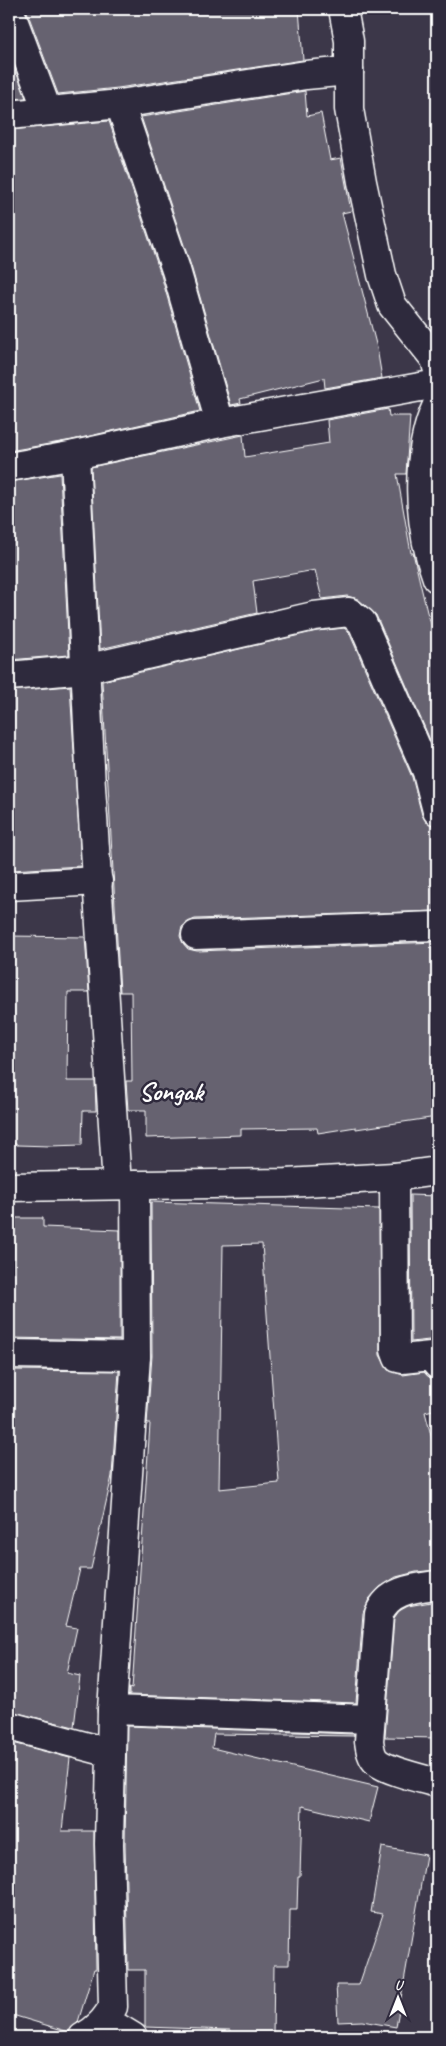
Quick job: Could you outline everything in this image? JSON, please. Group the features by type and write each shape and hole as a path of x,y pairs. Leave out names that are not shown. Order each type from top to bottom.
{"street":[{"path":"9,9 47,110"},
{"path":"343,9 349,41 349,109 382,276 392,305 435,359 437,367"},
{"path":"9,115 120,104 306,75 349,71"},
{"path":"120,104 176,270 220,423"},
{"path":"9,467 75,456 220,423 437,384"},
{"path":"437,405 429,424 424,450 422,492 423,526 429,556 437,578"},
{"path":"75,456 85,669 98,881 126,1185 136,1356 112,1710 109,1844 114,2007 93,2032 82,2037"},
{"path":"9,676 85,669 314,616 333,612 349,612 362,622 427,772 437,811"},
{"path":"9,886 98,881"},
{"path":"196,935 437,926"},
{"path":"9,1187 286,1183 394,1177 437,1171"},
{"path":"394,1177 395,1350 398,1358 430,1356 437,1364"},
{"path":"9,1354 136,1356"},
{"path":"437,1585 399,1593 389,1598 382,1606 379,1614 369,1741 372,1755 377,1762 386,1767 437,1783"},
{"path":"112,1710 370,1720"},
{"path":"9,1726 111,1753"},
{"path":"105,2020 133,2037"}],"building":[{"path":"26,9 299,9 303,60 118,88 58,94"},
{"path":"9,53 26,98 9,99"},
{"path":"305,91 307,116 321,113 330,160 341,158 351,211 342,213 377,348 382,378 325,388 324,378 240,399 241,403 231,405 191,266 141,117"},
{"path":"109,121 161,275 200,411 72,440 9,451 9,130"},
{"path":"388,409 389,416 410,416 406,474 397,474 411,553 413,553 427,612 437,641 437,756 376,615 358,599 347,596 322,599 315,570 253,581 257,613 100,649 91,467 243,435 245,457 329,443 327,420"},
{"path":"60,474 69,655 9,660 9,482"},
{"path":"344,628 349,632 412,777 422,815 426,822 437,826 437,911 195,919 182,927 180,936 188,949 197,951 437,942 437,1117 318,1133 317,1128 241,1129 241,1135 146,1138 146,1110 128,1110 126,1081 132,1081 131,992 120,992 102,681 317,631"},
{"path":"70,686 81,866 11,870 9,834 9,691"},
{"path":"9,936 85,937 89,992 68,992 67,1081 95,1081 96,1111 83,1111 82,1145 50,1146 9,1143"},
{"path":"410,1195 437,1196 437,1342 429,1340 411,1342"},
{"path":"151,1202 379,1209 380,1355 388,1370 403,1375 424,1372 430,1378 435,1379 437,1390 437,1409 425,1412 437,1458 437,1570 416,1572 396,1577 380,1587 369,1599 363,1613 356,1703 129,1695 129,1688 132,1689 150,1424 147,1424 152,1356","holes":["262,1244 279,1483 219,1489 223,1245"]},
{"path":"14,1218 43,1218 43,1227 120,1230 120,1340 9,1338 10,1272 13,1272"},
{"path":"9,1370 119,1371 112,1476 91,1569 80,1569 66,1626 77,1628 67,1673 80,1676 74,1727 9,1711"},
{"path":"437,1601 437,1738 385,1737 394,1618 399,1611 408,1606"},
{"path":"127,1726 354,1734 354,1736 214,1734 212,1748 378,1787 369,1822 302,1806 297,1910 290,1910 289,1965 274,1965 273,2036 230,2035 230,2030 145,2027 145,1970 128,1970 125,1844"},
{"path":"9,1742 70,1758 62,1831 94,1831 96,1969 94,1969 78,2022 69,2032 9,2014"},
{"path":"382,1847 426,1855 396,2027 362,2021 338,2022 336,1985 359,1985 383,1914 371,1912"}],"district":[{"name":"Songak","path":"171,1091"}]}
